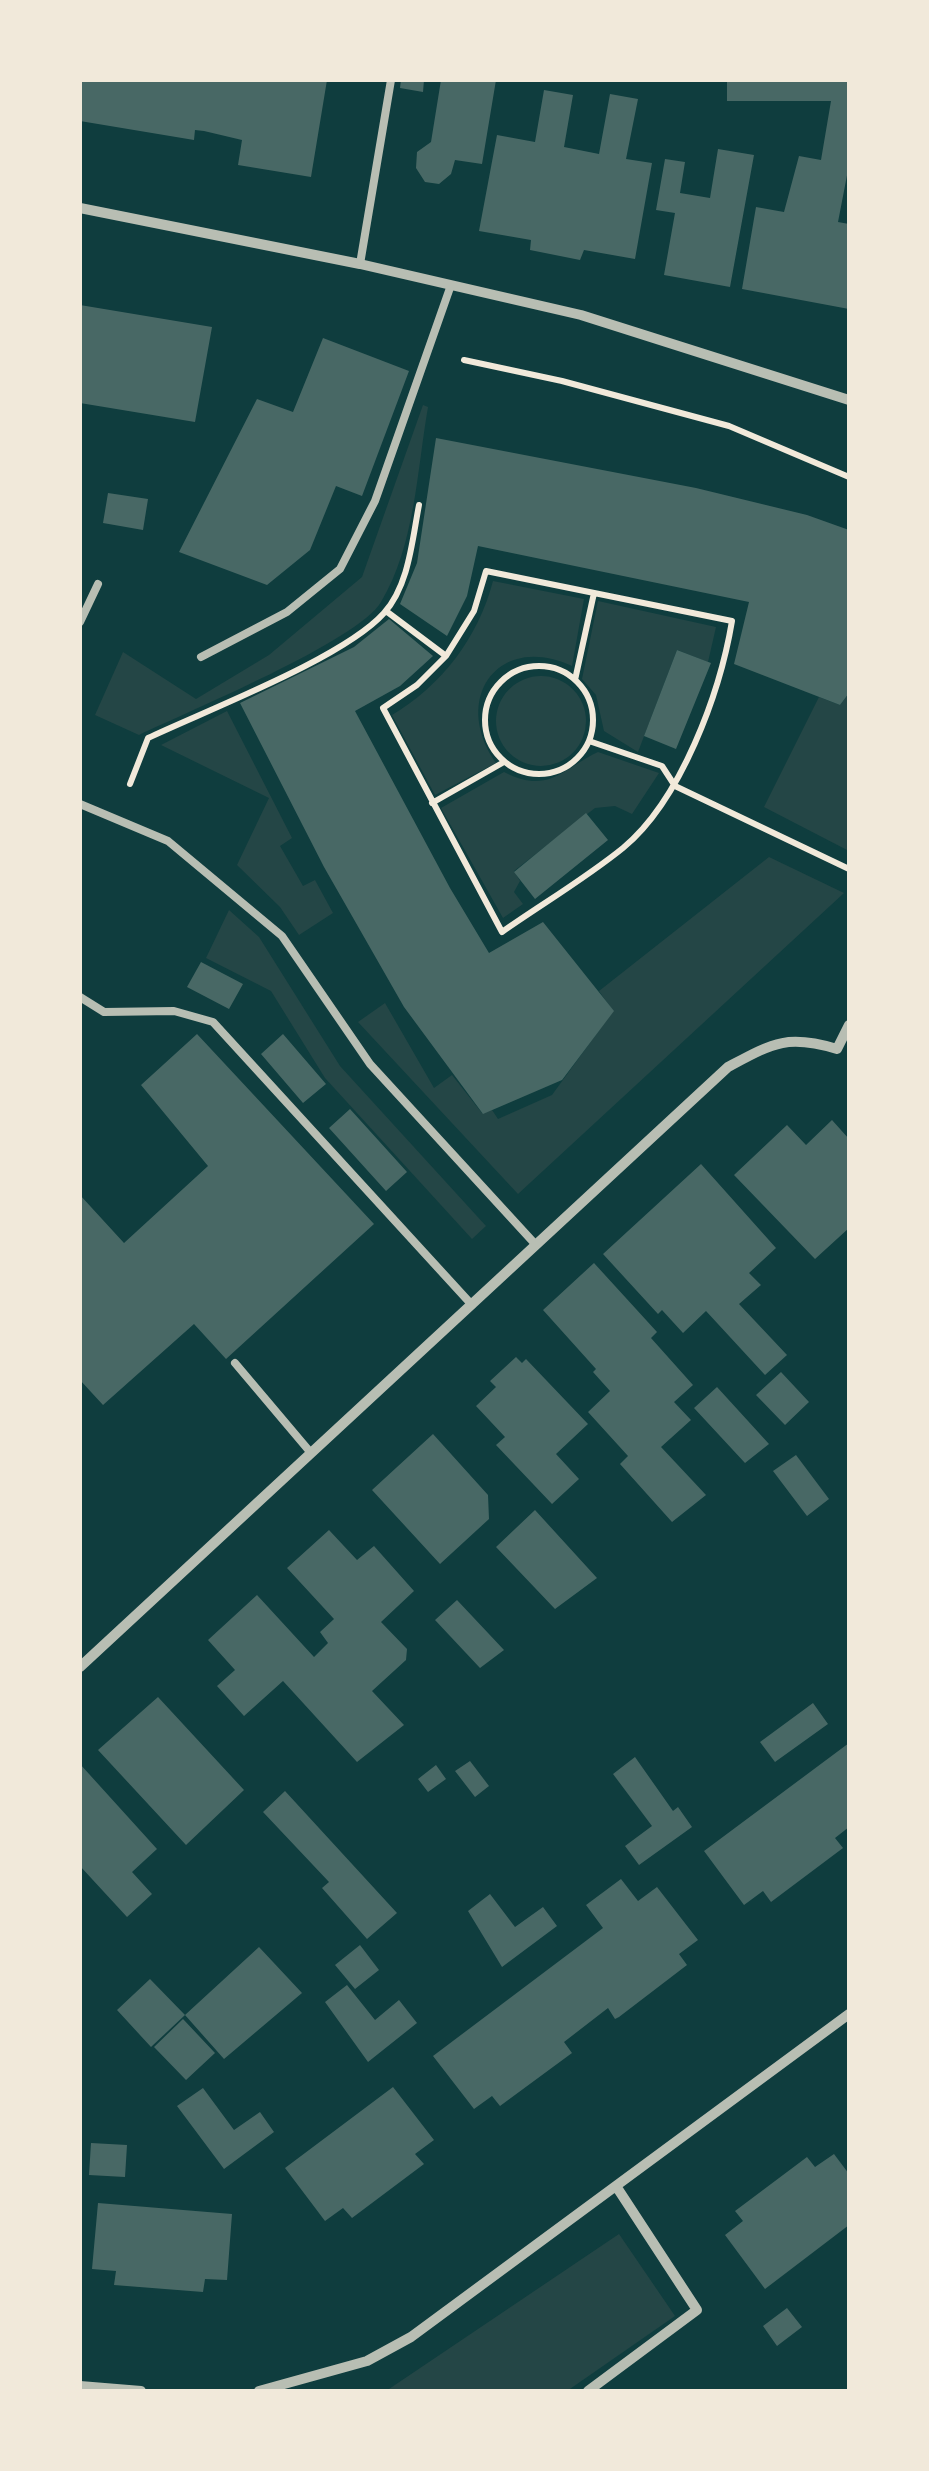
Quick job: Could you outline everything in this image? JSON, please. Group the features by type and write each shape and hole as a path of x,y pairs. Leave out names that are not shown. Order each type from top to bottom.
{"street":[{"path":"80,208 360,264 581,315 849,400"},
{"path":"837,1050 849,1025"},
{"path":"80,1666 728,1067 771,1044 801,1038 849,1056"},
{"path":"258,2391 368,2361 411,2337 849,2014"},
{"path":"588,2391 697,2310 616,2186"},
{"path":"80,2386 141,2391"}],"lane":[{"path":"360,264 391,80"},
{"path":"201,657 287,612 340,569 375,501 451,285"},
{"path":"80,622 98,584"},
{"path":"80,804 168,841 282,936 370,1064 536,1245"},
{"path":"80,997 104,1012 174,1011 214,1022 472,1305"},
{"path":"235,1363 311,1453"}],"path":[{"path":"448,357 562,381 729,426 849,477"},
{"path":"116,819 148,738 356,638 386,611 407,570 422,492"},
{"path":"486,571 594,593 732,621 726,658 675,786 626,846 502,932 383,708 417,685 446,656 474,611 486,571"},
{"path":"575,680 594,593"},
{"path":"386,611 446,656"},
{"path":"532,666 550,667 575,680 591,704 589,742 580,756 552,773 535,774 504,762 486,734 489,698 498,683 532,666"},
{"path":"589,742 662,766 675,786 849,869"},
{"path":"432,803 504,762"}],"shaded area":[{"path":"423,405 428,407 408,532 392,580 381,602 366,618 308,655 139,735 95,715 123,652 196,699 269,655 362,577"},
{"path":"493,581 584,599 572,666 546,658 523,658 504,665 489,678 478,716 483,739 496,763 435,795 392,715 427,689 456,658 478,622"},
{"path":"598,601 716,627 708,662 677,650 638,752 604,731 596,695 582,679"},
{"path":"532,676 550,676 566,683 579,696 586,721 579,746 566,759 550,766 532,766 516,759 503,746 496,730 496,712 503,696 516,683"},
{"path":"849,693 849,851 764,807 819,697 840,705"},
{"path":"227,711 292,838 280,846 303,886 315,880 333,913 299,935 280,907 237,865 269,798 161,745"},
{"path":"598,752 659,773 632,814 615,806 595,808 514,871 520,881 514,892 523,904 503,918 441,808 504,772 533,781 544,780"},
{"path":"769,857 844,893 518,1194 358,1022 385,1003 434,1088 452,1075 482,1113 492,1110 498,1119 552,1095 613,1011 599,991"},
{"path":"229,910 259,937 340,1066 486,1226 472,1239 325,1078 271,991 206,958"},
{"path":"619,2234 675,2316 567,2391 386,2391"}],"building":[{"path":"80,80 327,80 311,177 238,165 242,140 195,130 194,140 80,121"},
{"path":"401,80 424,80 423,92 400,88"},
{"path":"441,80 496,80 482,164 455,160 451,174 439,184 425,182 416,168 417,152 431,142"},
{"path":"727,80 849,80 849,165 838,222 849,224 849,309 742,289 756,207 784,212 799,156 821,160 831,101 727,101"},
{"path":"544,90 573,95 564,147 599,154 610,94 638,99 626,159 652,163 635,259 584,250 580,260 530,250 531,240 479,231 497,135 535,142"},
{"path":"718,149 754,155 730,287 664,275 675,213 656,210 665,159 685,162 680,193 710,198"},
{"path":"80,305 212,327 195,422 80,403"},
{"path":"323,338 409,371 362,496 336,486 310,550 267,585 179,552 257,399 293,412"},
{"path":"436,438 696,488 807,515 849,530 849,693 840,705 734,664 749,602 478,546 467,596 447,636 400,604 417,563"},
{"path":"108,493 148,499 143,530 103,523"},
{"path":"389,619 433,656 400,686 355,711 450,888 489,953 543,922 614,1011 562,1080 483,1114 404,1007 324,867 240,703 354,647"},
{"path":"677,650 711,663 676,749 644,736"},
{"path":"586,813 608,840 535,899 514,872"},
{"path":"201,962 243,984 229,1009 187,987"},
{"path":"197,1034 374,1224 226,1359 194,1324 103,1405 80,1380 80,1195 124,1243 208,1166 141,1085"},
{"path":"283,1034 326,1084 303,1103 261,1054"},
{"path":"350,1109 407,1172 386,1191 329,1128"},
{"path":"832,1120 849,1139 849,1228 815,1259 734,1175 787,1125 806,1145"},
{"path":"701,1164 776,1248 749,1273 761,1285 739,1304 787,1355 765,1375 706,1311 683,1333 662,1310 658,1314 603,1254"},
{"path":"594,1263 657,1332 651,1338 693,1385 674,1402 691,1420 661,1447 706,1495 672,1522 620,1464 628,1456 588,1412 610,1391 593,1372 596,1369 543,1310"},
{"path":"516,1357 522,1363 526,1359 588,1424 556,1454 579,1479 552,1504 496,1445 505,1437 476,1406 496,1387 490,1381"},
{"path":"781,1372 809,1402 785,1425 756,1395"},
{"path":"717,1387 769,1444 745,1463 694,1408"},
{"path":"433,1434 488,1495 489,1519 440,1564 372,1490"},
{"path":"796,1455 829,1499 807,1516 773,1471"},
{"path":"535,1510 597,1578 555,1609 496,1547"},
{"path":"329,1530 357,1560 374,1546 414,1591 381,1622 407,1649 406,1660 372,1691 404,1725 357,1762 283,1681 244,1716 217,1686 235,1670 208,1640 257,1595 314,1657 328,1643 320,1632 334,1619 287,1568"},
{"path":"457,1600 504,1650 480,1668 435,1620"},
{"path":"158,1697 244,1790 186,1845 98,1750"},
{"path":"813,1703 828,1724 775,1762 760,1742"},
{"path":"849,1743 849,1827 835,1838 843,1848 771,1902 763,1891 744,1905 704,1851"},
{"path":"635,1757 673,1811 678,1807 692,1827 639,1865 625,1846 652,1826 613,1774"},
{"path":"470,1761 489,1786 475,1797 455,1771"},
{"path":"80,1764 157,1849 132,1872 152,1894 127,1917 80,1866"},
{"path":"436,1765 446,1779 428,1792 418,1779"},
{"path":"285,1791 397,1913 367,1939 322,1888 329,1882 263,1812"},
{"path":"621,1879 638,1901 657,1887 698,1940 679,1954 687,1965 619,2017 615,2019 608,2008 564,2042 572,2053 500,2106 492,2096 474,2109 433,2056 603,1928 586,1905"},
{"path":"490,1894 515,1927 543,1907 557,1926 502,1967 468,1911"},
{"path":"360,1945 379,1970 355,1989 335,1965"},
{"path":"259,1947 302,1993 224,2059 185,2015"},
{"path":"150,1979 185,2015 151,2047 117,2010"},
{"path":"347,1985 375,2020 399,2000 417,2023 368,2062 325,2002"},
{"path":"183,2019 215,2053 186,2080 154,2047"},
{"path":"393,2087 434,2140 415,2154 424,2164 352,2218 343,2208 325,2221 285,2168"},
{"path":"203,2088 234,2130 260,2112 274,2132 224,2169 177,2106"},
{"path":"91,2143 127,2145 125,2177 89,2175"},
{"path":"834,2154 849,2174 849,2225 765,2289 725,2235 743,2221 735,2211 807,2157 815,2167"},
{"path":"98,2203 232,2214 227,2280 205,2279 203,2292 114,2285 116,2271 92,2269"},
{"path":"787,2308 802,2327 777,2346 763,2326"}]}
